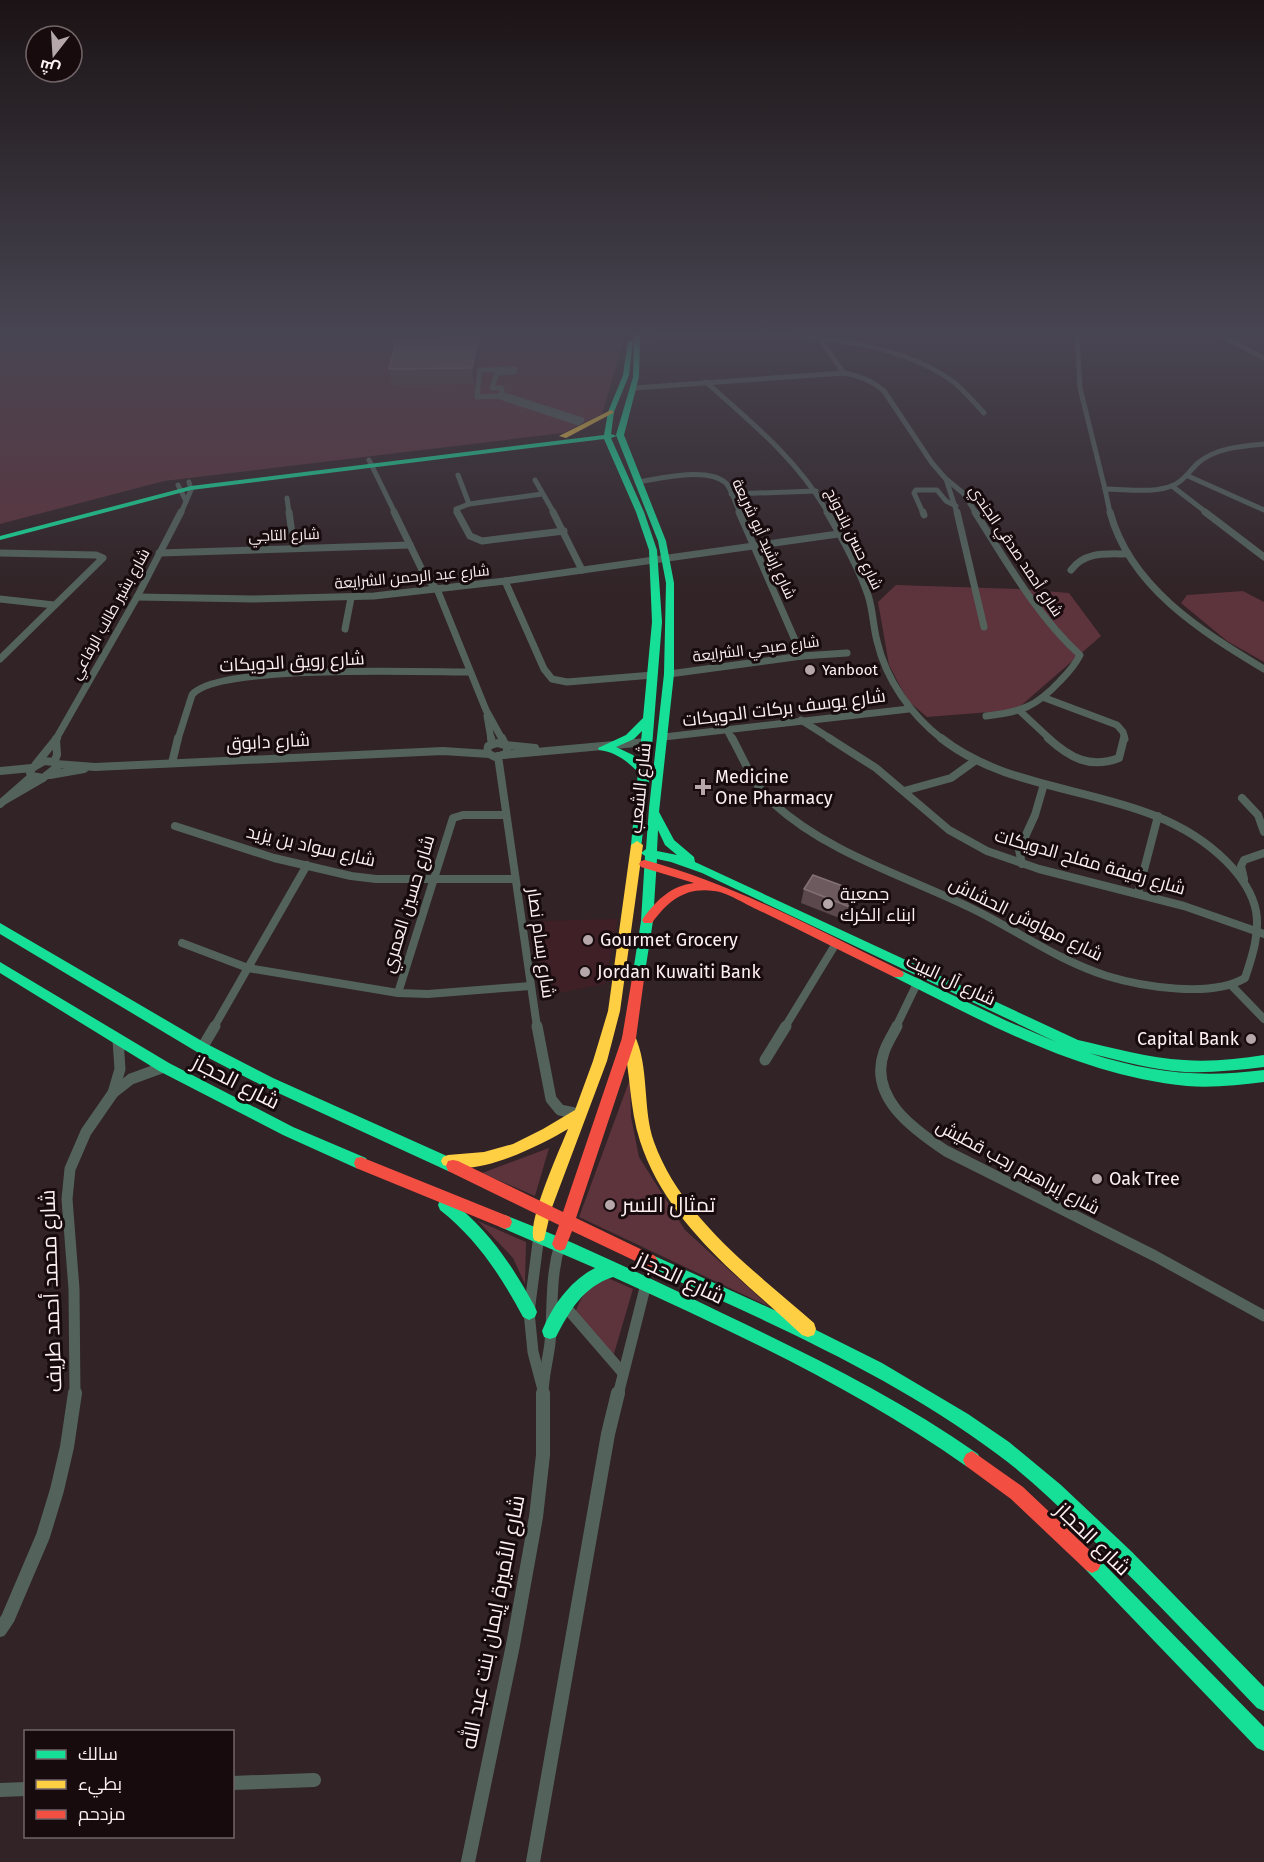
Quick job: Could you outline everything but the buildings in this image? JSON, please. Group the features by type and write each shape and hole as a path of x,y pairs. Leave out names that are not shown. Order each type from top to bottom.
{"main road":[{"path":"562,439 593,422"},
{"path":"607,434 609,422"},
{"path":"0,531 185,489 370,462 607,434 620,432 623,422"},
{"name":"شارع الشعب","path":"539,1235 544,1210 600,1061 614,1011 636,856 645,772 653,675 659,532 637,482 620,432"},
{"name":"شارع الشعب","path":"560,1244 565,1222 629,1038 647,921 654,808 664,737 669,674 670,583 613,453 607,434"},
{"path":"562,439 613,453"},
{"path":"0,538 185,489"},
{"path":"606,747 630,737 650,717"},
{"path":"606,747 633,760 645,772"},
{"path":"654,808 660,827 669,842 706,870"},
{"name":"شارع آل البيت","path":"636,856 652,860 720,888 916,985 1047,1045 1116,1069 1157,1077 1234,1081 1264,1076"},
{"name":"شارع آل البيت","path":"652,860 673,858 706,870 1067,1040 1099,1052 1185,1066 1223,1066 1264,1061"},
{"path":"647,921 662,900 676,890 695,886 720,888"},
{"name":"شارع الحجاز","path":"0,928 106,993 202,1048 268,1082 438,1159 565,1222 815,1336 933,1402 1003,1448 1067,1502 1134,1565 1263,1699"},
{"name":"شارع الحجاز","path":"0,967 164,1067 288,1131 424,1190 539,1235 614,1269 788,1353 934,1432 999,1478 1110,1581 1264,1741"},
{"path":"629,1038 635,1055 647,1140 664,1177 682,1205 708,1235 815,1336"},
{"path":"438,1159 459,1162 481,1161 502,1156 541,1138 579,1114"},
{"path":"424,1190 469,1222 508,1273 529,1312"},
{"path":"550,1331 580,1283 598,1272 614,1269"}],"street":[{"name":"شارع حسن باندونج","path":"749,422 786,457 816,491 867,592 879,649 909,709"},
{"name":"شارع أحمد صدقي الجندي","path":"905,422 923,451 946,479 963,493 1020,585 1049,624 1080,656 1045,698 1021,712 986,716"},
{"path":"1088,422 1118,536 1128,554 1150,583 1177,609 1230,648 1264,669"},
{"path":"1104,489 1172,486 1188,476 1199,462 1215,454 1235,448 1264,444"},
{"path":"370,462 426,578 437,589 469,672 486,710 509,750 497,755 487,748 491,744 486,710"},
{"name":"شارع إرشيد أبو شريعة","path":"637,482 706,474 727,484 802,656"},
{"path":"458,475 469,504"},
{"path":"1188,476 1264,510"},
{"path":"946,479 956,506 984,627"},
{"path":"535,480 564,531 582,570"},
{"path":"1172,486 1264,557"},
{"name":"شارع بشير طالب الرفاعي","path":"2,802 33,771 56,739 159,553 185,489"},
{"path":"924,515 914,493 916,490 938,490 946,501 956,506"},
{"path":"731,494 816,491"},
{"path":"542,494 469,504 456,509 466,532 474,539 490,541 564,531"},
{"path":"286,498 294,548"},
{"name":"شارع عبد الرحمن الشرايعة","path":"136,597 351,598 505,581 838,534"},
{"name":"شارع التاجي","path":"159,553 410,545"},
{"path":"0,553 96,555 103,558 0,658"},
{"path":"1071,570 1076,562 1084,557 1128,554"},
{"path":"505,581 544,669 552,679 567,682 653,675"},
{"path":"345,629 351,598"},
{"path":"0,599 54,605"},
{"name":"شارع صبحي الشرايعة","path":"669,674 802,656 847,653"},
{"name":"شارع رويق الدويكات","path":"172,763 191,696 200,687 215,681 269,675 469,672"},
{"path":"1021,712 1067,754 1096,763 1108,763 1119,758 1125,739 1117,725 1045,698"},
{"path":"909,709 947,743 976,760 1044,784 1112,801 1176,824 1213,849 1244,879"},
{"name":"شارع يوسف بركات الدويكات","path":"664,737 909,709"},
{"name":"شارع رفيفة مفلح الدويكات","path":"801,720 876,768 949,830 966,840 1022,864 1138,892 1260,933"},
{"name":"شارع مهاوش الحشاش","path":"727,730 754,777 771,800 835,847 966,906 1099,973 1160,986 1204,988 1232,986"},
{"name":"شارع بشير طالب الرفاعي","path":"55,763 56,739"},
{"name":"شارع دابوق","path":"33,771 55,763 95,766 322,754 443,751 497,755 647,742"},
{"name":"شارع دابوق","path":"443,751 491,744 552,751"},
{"name":"شارع بسام نصار","path":"497,755 530,986 551,1100 560,1111 579,1114"},
{"path":"904,791 934,785 960,775 976,760"},
{"path":"0,773 33,771 47,776 57,769 55,763"},
{"name":"شارع دابوق","path":"47,776 95,766"},
{"name":"شارع بشير طالب الرفاعي","path":"2,802 47,776"},
{"path":"1022,864 1019,850 1035,815 1044,784"},
{"path":"1242,798 1258,815 1264,832"},
{"name":"شارع حسين العمري","path":"505,815 463,814 453,818 398,993 428,994 530,986"},
{"path":"1138,892 1158,816"},
{"name":"شارع سواد بن يزيد","path":"175,826 307,865 376,879 515,879"},
{"path":"1264,853 1244,860 1241,866 1255,904 1260,933 1245,978 1232,986 1264,1019"},
{"path":"202,1048 307,865"},
{"path":"182,943 248,968 398,993"},
{"path":"765,1060 835,945"},
{"name":"شارع إبراهيم رجب قطيش","path":"923,971 884,1052 881,1083 897,1111 921,1134 972,1165 1155,1256 1264,1316"},
{"name":"شارع محمد أحمد طريف","path":"113,1093 120,1069 118,1040"},
{"name":"شارع محمد أحمد طريف","path":"0,1630 8,1618 43,1536 67,1447 75,1393 75,1353 67,1182 75,1154 86,1132 113,1093 131,1079 164,1067"},
{"name":"شارع الأميرة إيمان بنت عبد الله","path":"539,1235 529,1312 534,1352 543,1388"},
{"name":"شارع الأميرة إيمان بنت عبد الله","path":"468,1862 513,1645 536,1517 543,1455 543,1388 555,1261 560,1244"},
{"path":"533,1862 608,1434 646,1284"},
{"path":"565,1306 623,1373"},
{"path":"234,1783 314,1780"},
{"path":"0,1790 24,1789"}],"shaded area":[{"path":"0,422 586,422 563,433 164,481 0,524"},
{"path":"896,585 1069,593 1101,636 1016,710 927,717 908,701 889,665 878,602"},
{"path":"1243,591 1264,602 1264,662 1227,641 1181,603 1187,595"},
{"path":"618,919 605,984 542,996 539,921"},
{"path":"630,1079 631,1117 639,1157 685,1230 770,1307 579,1217"},
{"path":"549,1148 535,1196 482,1173"},
{"path":"478,1221 526,1242 525,1284 513,1258"},
{"path":"608,1278 633,1289 613,1357 575,1313 587,1291 595,1283"}],"traffic: fast":[{"path":"609,422 607,437 640,512 653,550 657,622 637,845"},
{"path":"624,422 620,435 662,541 670,583 669,674 654,808 647,921 639,972"},
{"path":"0,538 191,488 613,436"},
{"path":"603,748 630,737 650,717"},
{"path":"608,747 629,757 645,772"},
{"path":"657,815 669,842 690,860"},
{"path":"647,853 673,858 706,870 1076,1045 1146,1061 1185,1066 1223,1066 1264,1061"},
{"path":"0,928 202,1048 268,1082 453,1166"},
{"path":"0,967 164,1067 288,1131 361,1163"},
{"path":"898,974 1002,1025 1111,1066 1148,1075 1186,1080 1264,1076"},
{"path":"445,1205 483,1240 512,1282 529,1312"},
{"path":"505,1222 651,1287 828,1373 916,1422 972,1460"},
{"path":"650,1261 786,1323 876,1368 962,1419 1003,1448 1055,1492 1125,1559 1264,1701"},
{"path":"550,1331 568,1300 582,1285 614,1269"},
{"path":"1092,1564 1264,1741"}],"traffic: slow":[{"path":"563,436 591,422"},
{"path":"539,1235 544,1210 600,1061 614,1011 637,845"},
{"path":"629,1038 647,1142 659,1170 675,1197 694,1221 738,1267 808,1329"},
{"path":"448,1161 467,1161 501,1154 533,1141 579,1114"}],"traffic: jam":[{"path":"645,864 678,873 742,898 898,974"},
{"path":"648,920 674,893 689,888 710,887"},
{"path":"560,1244 629,1038 639,972"},
{"path":"361,1163 505,1222"},
{"path":"453,1166 650,1261"},
{"path":"972,1460 1017,1493 1092,1564"}],"place":[{"name":"Yanboot","path":"810,670"},
{"name":"Medicine One Pharmacy","path":"703,787"},
{"name":"جمعية ابناء الكرك","path":"828,904"},
{"name":"Gourmet Grocery","path":"588,940"},
{"name":"Jordan Kuwaiti Bank","path":"585,972"},
{"name":"Capital Bank","path":"1251,1039"},
{"name":"Oak Tree","path":"1097,1179"},
{"name":"تمثال النسر","path":"610,1205"}]}
